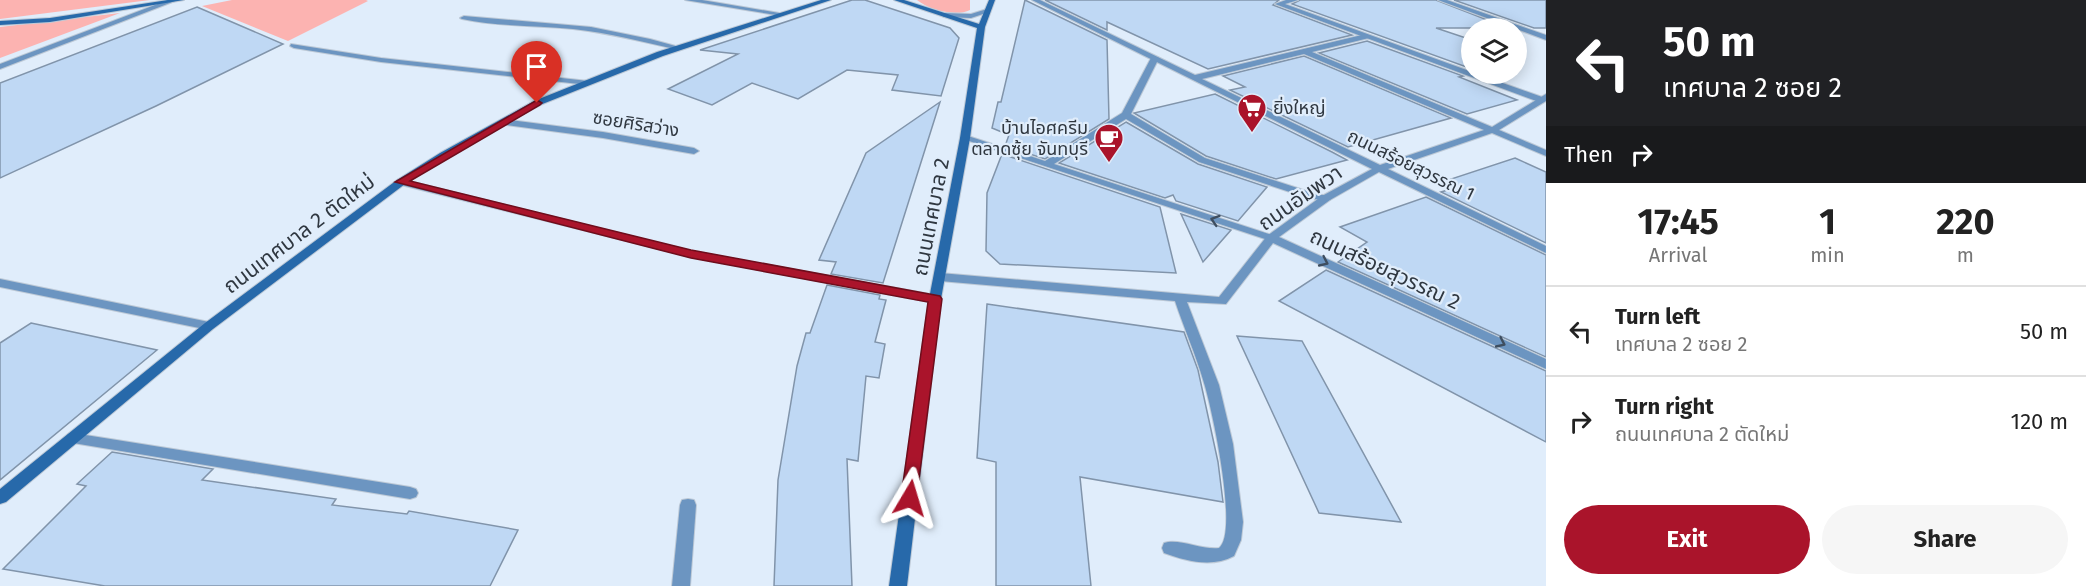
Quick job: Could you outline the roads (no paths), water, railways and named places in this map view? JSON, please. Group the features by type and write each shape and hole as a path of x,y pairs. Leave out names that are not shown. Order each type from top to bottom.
{"street":[{"path":"688,0 782,14"},
{"name":"ถนนเทศบาล 2 ตัดใหม่","path":"0,498 209,326 400,182 537,103 679,48 828,0"},
{"path":"897,0 981,27"},
{"name":"ถนนเทศบาล 2","path":"898,586 935,299 965,138 981,27 992,0"},
{"name":"ถนนสร้อยสุวรรณ 1","path":"1035,0 1546,250"},
{"path":"1267,0 1544,99"},
{"path":"1278,4 1295,0"},
{"path":"1441,0 1546,38"},
{"path":"0,23 50,20 177,1"},
{"path":"0,68 177,1"},
{"path":"944,15 971,16 987,10"},
{"path":"464,18 496,23 606,31 679,48"},
{"path":"1194,78 1366,36"},
{"path":"294,46 381,60 588,83"},
{"path":"1304,51 1546,153"},
{"path":"1047,164 1125,115 1155,58"},
{"name":"ถนนอัมพวา","path":"940,277 1222,300 1271,238 1326,198 1380,168 1492,130 1544,99"},
{"path":"1125,115 1202,160 1315,197 1326,198"},
{"name":"ซอยศิริสว่าง","path":"502,122 603,135 694,151"},
{"name":"ถนนสร้อยสุวรรณ 2","path":"965,138 1271,238 1546,364"},
{"path":"400,182 691,254 935,299"},
{"path":"0,283 209,326"},
{"path":"1170,548 1194,554 1217,555 1226,552 1233,545 1235,516 1225,443 1211,384 1180,298"},
{"path":"73,438 410,493"},
{"path":"681,586 688,505"}],"place":[{"name":"ยิ่งใหญ่","path":"1252,134"},
{"name":"บ้านไอศครีม ตลาดซุ้ย จันทบุรี","path":"1109,164"}]}
